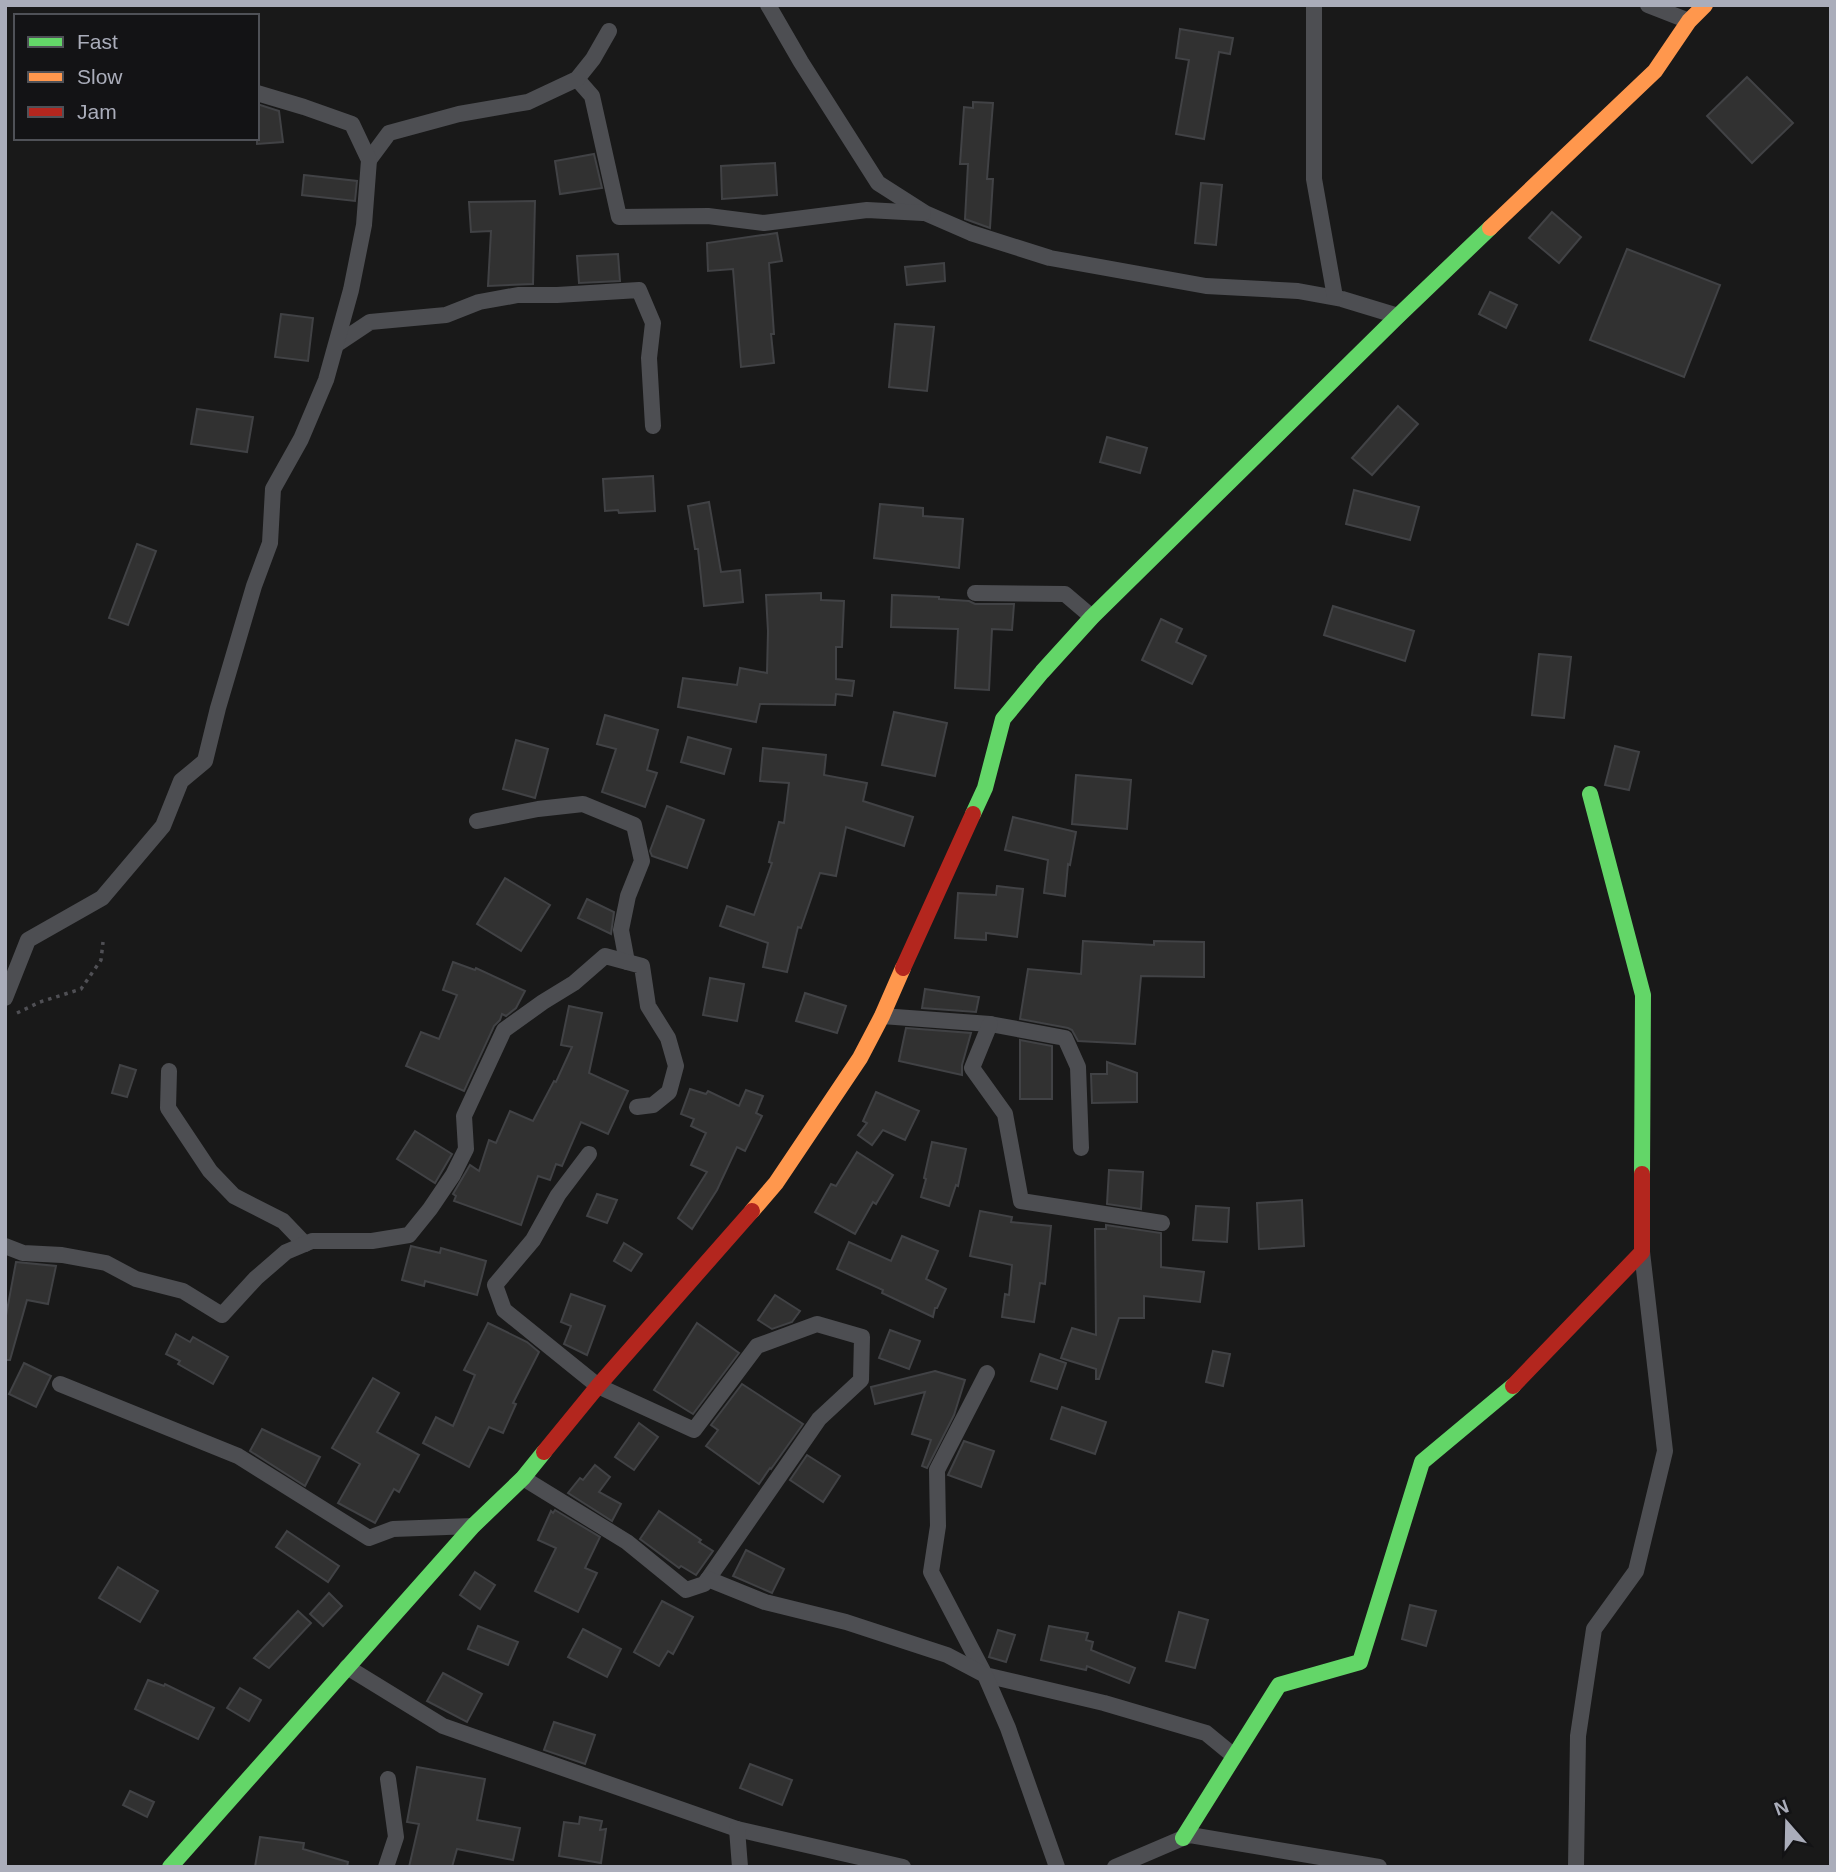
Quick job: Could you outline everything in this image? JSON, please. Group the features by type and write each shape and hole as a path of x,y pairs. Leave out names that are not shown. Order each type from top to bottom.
{"main road":[{"path":"170,1867 473,1526 523,1478 598,1386 776,1183 860,1058 882,1016 985,788 1003,719 1092,617 1398,316 1655,71 1689,21 1705,5"},
{"path":"1183,1838 1279,1685 1360,1662 1422,1462 1513,1385 1642,1252 1643,995 1590,794"}],"street":[{"path":"768,5 878,183 925,213 971,233 1050,258 1206,286 1298,291 1335,297 1398,316"},
{"path":"1314,5 1314,179 1335,297"},
{"path":"1648,5 1689,21"},
{"path":"369,160 389,133 459,114 528,102 577,79 609,32"},
{"path":"577,79 592,96 619,216 708,216 764,223 867,211 925,213"},
{"path":"5,998 28,940 102,898 163,826 181,781 205,761 254,586 270,543 273,489 301,439 326,380 337,344 351,290 363,225 369,160 352,124 259,94"},
{"path":"337,344 370,322 446,315 479,302 518,295 639,290 653,323 649,358 653,426"},
{"path":"975,593 1065,594 1092,617"},
{"path":"477,821 538,809 583,804 634,825 642,861 628,896 621,930 627,962"},
{"path":"5,1246 23,1253 62,1255 106,1263 136,1279 183,1291 222,1315 256,1278 286,1252 312,1241 372,1241 410,1235 453,1175 466,1149 464,1116 504,1030 574,984 605,956 642,966 648,1006 668,1038 676,1066 669,1092 653,1105 637,1107"},
{"path":"882,1016 990,1024 1065,1038 1078,1067 1081,1148"},
{"path":"990,1024 972,1068 1005,1114 1021,1201 1162,1223"},
{"path":"169,1071 168,1108 210,1171 233,1196 283,1221 305,1244"},
{"path":"523,1478 627,1542 685,1590 704,1584 819,1419 861,1380 862,1337 817,1324 757,1346 694,1430 598,1386 504,1310 495,1285 533,1240 558,1195 589,1154"},
{"path":"1576,1867 1578,1736 1594,1629 1636,1571 1665,1451 1642,1252"},
{"path":"986,1373 937,1470 938,1526 931,1572 985,1675 1008,1728 1058,1867"},
{"path":"60,1384 238,1456 369,1538 393,1529 473,1526"},
{"path":"708,1579 765,1602 846,1622 947,1655 985,1675 1104,1703 1206,1733 1234,1756"},
{"path":"347,1667 443,1726 737,1829 903,1867"},
{"path":"386,1867 396,1837 388,1779"},
{"path":"737,1829 740,1867"},
{"path":"1115,1867 1190,1835 1379,1867"}],"path":[{"path":"17,1013 40,1002 82,989 101,960 103,942"}],"building":[{"path":"1180,29 1233,38 1230,54 1219,52 1204,139 1176,134 1189,60 1176,58"},
{"path":"1747,77 1793,123 1752,163 1707,116"},
{"path":"973,102 993,103 987,179 993,179 990,228 965,219 968,164 960,164 964,107 973,108"},
{"path":"259,105 279,111 283,142 257,144"},
{"path":"594,154 602,188 560,194 555,161"},
{"path":"775,163 777,195 722,199 721,166"},
{"path":"304,175 357,181 355,201 302,195"},
{"path":"1201,183 1222,185 1216,245 1195,243"},
{"path":"535,201 533,284 488,286 491,231 471,232 469,202"},
{"path":"1552,212 1581,237 1559,263 1529,238"},
{"path":"777,233 782,261 769,263 774,363 741,367 733,269 708,271 707,243"},
{"path":"1627,249 1720,285 1684,377 1590,340"},
{"path":"618,254 620,281 579,283 577,256"},
{"path":"944,263 945,281 907,285 905,267"},
{"path":"1490,292 1517,305 1506,328 1479,314"},
{"path":"281,314 313,318 308,361 275,357"},
{"path":"895,324 934,327 927,391 889,387"},
{"path":"1398,406 1418,424 1372,475 1352,458"},
{"path":"197,409 253,417 247,452 191,444"},
{"path":"1107,437 1147,448 1140,473 1100,462"},
{"path":"653,476 655,511 605,511 603,479"},
{"path":"1354,490 1419,507 1410,540 1346,524"},
{"path":"709,502 721,572 740,570 743,602 704,606 698,549 695,549 688,506"},
{"path":"880,504 923,508 923,516 963,519 959,568 874,558"},
{"path":"137,544 156,551 128,625 109,618"},
{"path":"821,593 821,600 844,601 842,647 836,647 836,679 854,681 852,696 836,694 835,705 760,704 756,722 678,707 683,678 737,685 740,668 767,673 766,595"},
{"path":"892,595 939,597 975,604 1014,604 1012,630 992,629 989,690 955,688 958,629 891,627"},
{"path":"1333,606 1414,631 1405,661 1324,635"},
{"path":"1161,619 1182,629 1176,642 1206,656 1192,684 1142,660"},
{"path":"1539,654 1571,657 1564,718 1532,715"},
{"path":"894,712 947,723 935,776 882,765"},
{"path":"605,715 658,730 647,770 657,773 645,807 602,792 616,749 597,744"},
{"path":"688,737 731,749 724,774 681,762"},
{"path":"516,740 548,749 535,798 503,789"},
{"path":"1615,746 1639,752 1629,790 1605,785"},
{"path":"763,748 826,755 824,775 867,783 863,801 913,817 904,846 846,827 836,876 820,873 801,928 798,927 787,972 763,967 768,943 720,926 727,906 754,915 772,863 769,862 779,822 784,823 789,783 760,781"},
{"path":"1076,775 1131,780 1127,829 1072,824"},
{"path":"667,806 704,820 687,868 652,856 650,851"},
{"path":"1013,817 1076,832 1070,865 1068,864 1065,896 1044,893 1048,860 1005,850"},
{"path":"505,878 550,905 521,951 477,924"},
{"path":"997,886 1023,889 1017,937 986,933 986,940 955,938 958,893 996,895"},
{"path":"587,899 614,912 611,934 578,918"},
{"path":"1083,941 1154,945 1154,941 1204,942 1204,977 1141,976 1135,1044 1078,1041 1068,1028 1020,1019 1028,969 1081,974"},
{"path":"453,962 475,970 476,968 525,991 516,1008 506,1016 502,1014 494,1026 464,1091 406,1066 421,1032 439,1039 457,995 443,990"},
{"path":"710,978 744,984 737,1021 703,1015"},
{"path":"925,989 979,997 976,1012 922,1008"},
{"path":"805,993 846,1006 837,1033 796,1021"},
{"path":"569,1006 602,1013 589,1073 628,1091 608,1134 581,1122 562,1166 556,1164 550,1180 538,1176 521,1225 454,1201 456,1196 453,1194 470,1165 479,1171 489,1140 496,1143 510,1111 533,1121 554,1081 556,1082 572,1047 561,1045"},
{"path":"906,1028 971,1033 962,1075 899,1061"},
{"path":"1020,1040 1052,1046 1052,1099 1020,1099"},
{"path":"1107,1062 1137,1073 1137,1102 1092,1103 1091,1074 1107,1074"},
{"path":"120,1065 136,1070 127,1097 112,1093"},
{"path":"690,1089 706,1094 708,1091 739,1106 746,1090 763,1096 756,1113 762,1116 745,1151 737,1147 717,1190 692,1229 678,1218 707,1172 691,1165 706,1133 691,1126 694,1119 681,1114"},
{"path":"876,1092 919,1111 905,1140 883,1130 872,1145 858,1135 867,1123 863,1121"},
{"path":"415,1131 452,1154 435,1183 397,1159"},
{"path":"932,1142 966,1149 958,1186 956,1185 949,1206 921,1197"},
{"path":"857,1152 893,1175 876,1204 873,1202 855,1234 815,1212 831,1184 836,1186"},
{"path":"1109,1170 1143,1172 1141,1209 1107,1204"},
{"path":"597,1194 617,1200 607,1223 587,1216"},
{"path":"1302,1200 1304,1246 1259,1249 1257,1203"},
{"path":"1196,1206 1229,1208 1227,1242 1193,1240"},
{"path":"980,1211 1012,1217 1011,1222 1051,1226 1045,1284 1040,1283 1034,1322 1002,1317 1005,1294 1009,1295 1012,1265 970,1256"},
{"path":"1106,1225 1161,1233 1161,1267 1204,1272 1200,1302 1144,1296 1144,1318 1119,1318 1099,1379 1096,1379 1096,1369 1061,1358 1072,1328 1096,1335 1095,1229 1106,1229"},
{"path":"902,1236 938,1251 926,1279 946,1289 933,1317 837,1269 849,1242 891,1261"},
{"path":"624,1243 642,1254 631,1271 614,1261"},
{"path":"411,1246 440,1253 441,1248 486,1261 477,1295 425,1281 424,1286 402,1280"},
{"path":"16,1262 56,1266 48,1304 27,1300 10,1360 5,1360 5,1321"},
{"path":"571,1294 605,1306 587,1355 564,1344 571,1326 561,1322"},
{"path":"775,1295 800,1311 792,1322 772,1329 758,1320"},
{"path":"488,1323 527,1342 539,1352 513,1403 516,1404 503,1433 489,1427 469,1467 423,1443 436,1417 453,1426 475,1375 464,1370"},
{"path":"697,1323 739,1353 693,1414 654,1390"},
{"path":"890,1330 920,1341 909,1369 879,1358"},
{"path":"176,1334 190,1342 193,1337 228,1357 213,1384 166,1354"},
{"path":"1213,1351 1230,1354 1223,1386 1206,1382"},
{"path":"1040,1354 1066,1363 1057,1389 1031,1381"},
{"path":"24,1363 51,1376 36,1407 9,1394"},
{"path":"935,1371 965,1380 954,1415 927,1468 922,1466 931,1440 912,1434 925,1392 875,1404 871,1387"},
{"path":"373,1378 399,1393 377,1432 419,1455 399,1492 394,1489 375,1523 338,1503 360,1464 332,1448"},
{"path":"742,1384 803,1424 759,1484 706,1446 718,1430 711,1425"},
{"path":"1062,1407 1106,1422 1095,1454 1051,1439"},
{"path":"639,1423 658,1437 634,1470 615,1457"},
{"path":"262,1429 320,1457 305,1486 250,1451"},
{"path":"964,1441 994,1451 981,1487 948,1475"},
{"path":"807,1455 840,1476 823,1502 790,1480"},
{"path":"595,1465 610,1477 599,1492 621,1504 612,1521 568,1493"},
{"path":"555,1510 600,1537 585,1568 597,1573 578,1612 535,1591 556,1548 538,1540 551,1511 553,1513"},
{"path":"659,1511 713,1551 696,1575 681,1566 679,1568 640,1539"},
{"path":"287,1531 339,1566 328,1582 276,1547"},
{"path":"746,1550 784,1569 772,1593 733,1576"},
{"path":"118,1567 158,1591 140,1622 99,1598"},
{"path":"475,1572 495,1585 480,1609 460,1595"},
{"path":"329,1593 342,1606 323,1626 310,1614"},
{"path":"662,1601 693,1617 673,1654 668,1651 659,1666 634,1652"},
{"path":"1410,1605 1436,1611 1426,1646 1402,1639"},
{"path":"298,1611 311,1623 269,1668 254,1658"},
{"path":"1179,1612 1208,1620 1195,1668 1166,1661"},
{"path":"478,1626 518,1642 508,1665 468,1649"},
{"path":"1049,1626 1088,1633 1086,1640 1093,1642 1091,1650 1135,1668 1129,1683 1087,1666 1086,1670 1041,1660"},
{"path":"583,1629 621,1649 607,1677 568,1657"},
{"path":"998,1630 1015,1635 1006,1662 989,1657"},
{"path":"443,1673 482,1694 467,1722 427,1701"},
{"path":"148,1680 164,1686 165,1684 214,1708 198,1739 135,1709"},
{"path":"240,1688 261,1700 249,1721 227,1708"},
{"path":"554,1722 595,1735 585,1764 544,1750"},
{"path":"750,1764 792,1780 782,1805 740,1788"},
{"path":"417,1767 485,1779 477,1820 520,1828 513,1860 457,1849 452,1867 409,1867 419,1824 407,1822"},
{"path":"130,1791 154,1802 147,1817 123,1805"},
{"path":"580,1817 602,1821 600,1830 606,1829 601,1863 559,1856 564,1822 579,1824"},
{"path":"260,1837 304,1843 303,1849 348,1862 347,1867 255,1867"}],"traffic: fast":[{"path":"973,814 985,788 1003,719 1042,672 1092,617 1490,228"},
{"path":"1590,794 1643,995 1642,1174"},
{"path":"1183,1838 1279,1685 1360,1662 1422,1462 1513,1386"},
{"path":"170,1867 473,1526 523,1478 544,1452"}],"traffic: slow":[{"path":"1490,228 1655,71 1689,21 1705,5"},
{"path":"752,1211 776,1183 860,1058 903,968"}],"traffic: jam":[{"path":"903,968 973,814"},
{"path":"1513,1386 1642,1252 1642,1174"},
{"path":"544,1452 598,1386 752,1211"}]}
